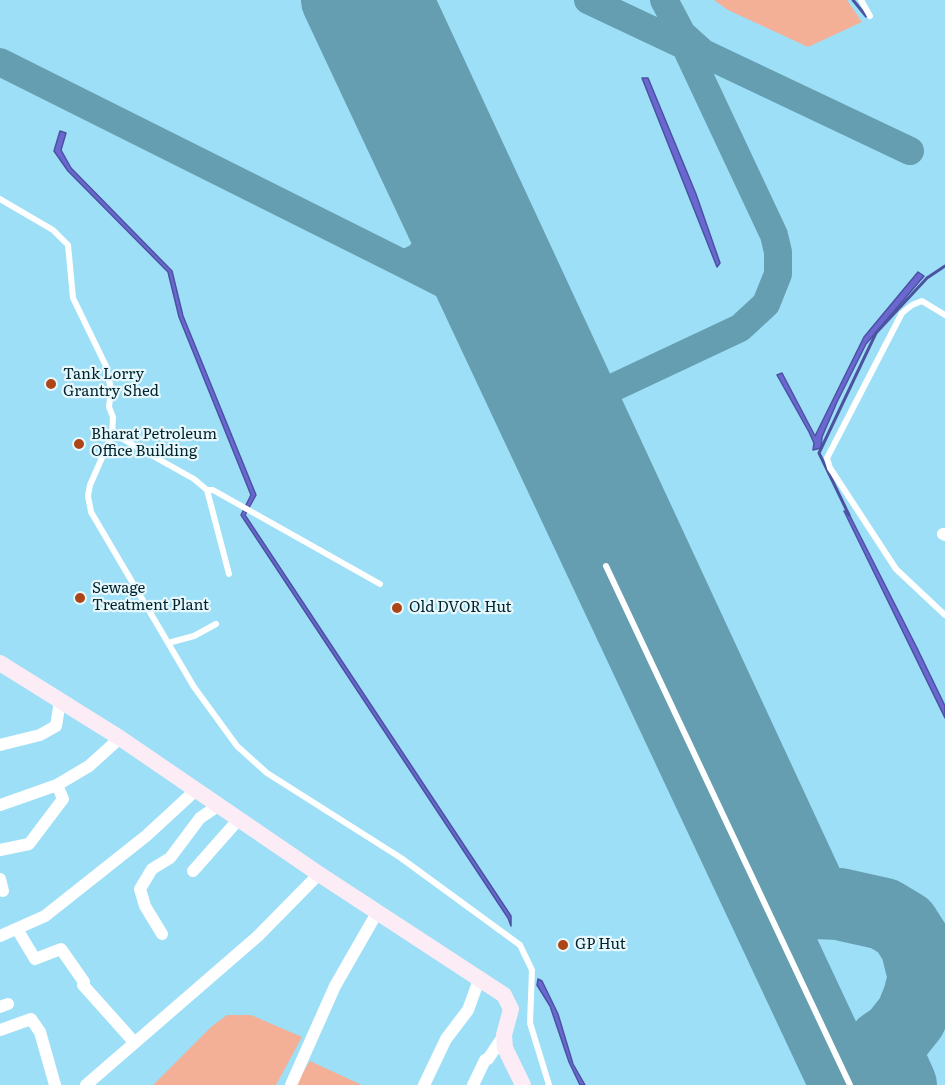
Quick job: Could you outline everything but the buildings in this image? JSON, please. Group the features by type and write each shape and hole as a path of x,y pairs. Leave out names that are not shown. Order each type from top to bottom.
{"street":[{"path":"0,663 120,738 319,874 504,994 511,1009 504,1035 485,1060 473,1085"},
{"path":"0,745 40,735 56,726 60,701"},
{"path":"0,805 57,785 89,766 120,738"},
{"path":"0,850 29,844 63,799 57,785"},
{"path":"0,936 45,916 146,836 197,789"},
{"path":"162,934 145,906 140,889 152,869 170,858 200,818 219,805"},
{"path":"193,871 239,819"},
{"path":"86,1085 258,936 319,874"},
{"path":"0,879 3,891"},
{"path":"291,1085 335,986 378,911"},
{"path":"17,929 35,959 61,950 84,982 82,985 134,1042"},
{"path":"424,1085 446,1039 468,1010 480,977"},
{"path":"0,1030 31,1019 40,1032 55,1085"},
{"path":"504,1035 505,1048 523,1085"}],"lane":[{"path":"861,0 870,16"},
{"path":"0,199 53,230 67,242 73,271 73,298 92,334 110,380 112,433 90,485 88,496 91,512 211,714 250,759 281,782 414,868 520,945 532,970 530,1023 549,1085"},
{"path":"945,315 922,301 912,305 902,314 827,458 830,468 896,569 945,615"},
{"path":"112,433 194,479 207,490 229,574"},
{"path":"207,490 213,490 380,584"},
{"path":"606,566 850,1085"},
{"path":"168,644 194,636 216,624"}],"shaded area":[{"path":"714,0 847,0 862,22 808,47 728,10"},
{"path":"642,78 648,78 696,194 720,263 717,267"},
{"path":"60,131 66,133 61,150 71,168 172,271 183,316 256,495 245,515 511,916 511,926 508,918 241,515 251,495 179,317 168,272 68,171 54,151"},
{"path":"918,272 924,276 866,344 837,402 822,437 821,448 813,450 814,443 809,432 777,375 782,373 815,436 864,337"},
{"path":"844,511 848,512 917,648 945,706 945,718"},
{"path":"538,979 542,981 558,1014 573,1064 585,1085 580,1085 569,1062 550,1006 537,985"},
{"path":"227,1015 251,1015 302,1037 276,1085 153,1085 211,1027"},
{"path":"310,1061 362,1085 295,1085"}],"waterway":[{"path":"853,0 866,16"},
{"path":"849,515 819,453 876,333 927,278 945,266"}],"taxiway":[{"path":"341,0 358,36"},
{"path":"588,0 692,49"},
{"path":"664,0 682,34 703,53 910,151"},
{"path":"473,282 519,377 539,392 566,397 590,396 608,390 740,328 766,304 778,274 778,252 774,235 674,22"},
{"path":"0,62 404,264 418,257 427,247 435,234 437,218 432,199 388,105"},
{"path":"404,264 471,298 484,312"},
{"path":"603,393 585,405 574,420 566,437 562,461 566,479 606,566"}],"runway":[{"path":"337,0 846,1085"},
{"path":"397,0 816,903 839,904 884,914 904,926 916,945 924,977 919,997 911,1017 895,1037 883,1045 901,1085"}],"place":[{"name":"Tank Lorry Grantry Shed","path":"51,384"},
{"name":"Bharat Petroleum Office Building","path":"79,444"},
{"name":"Sewage Treatment Plant","path":"80,598"},
{"name":"Old DVOR Hut","path":"397,608"},
{"name":"GP Hut","path":"563,945"}]}
